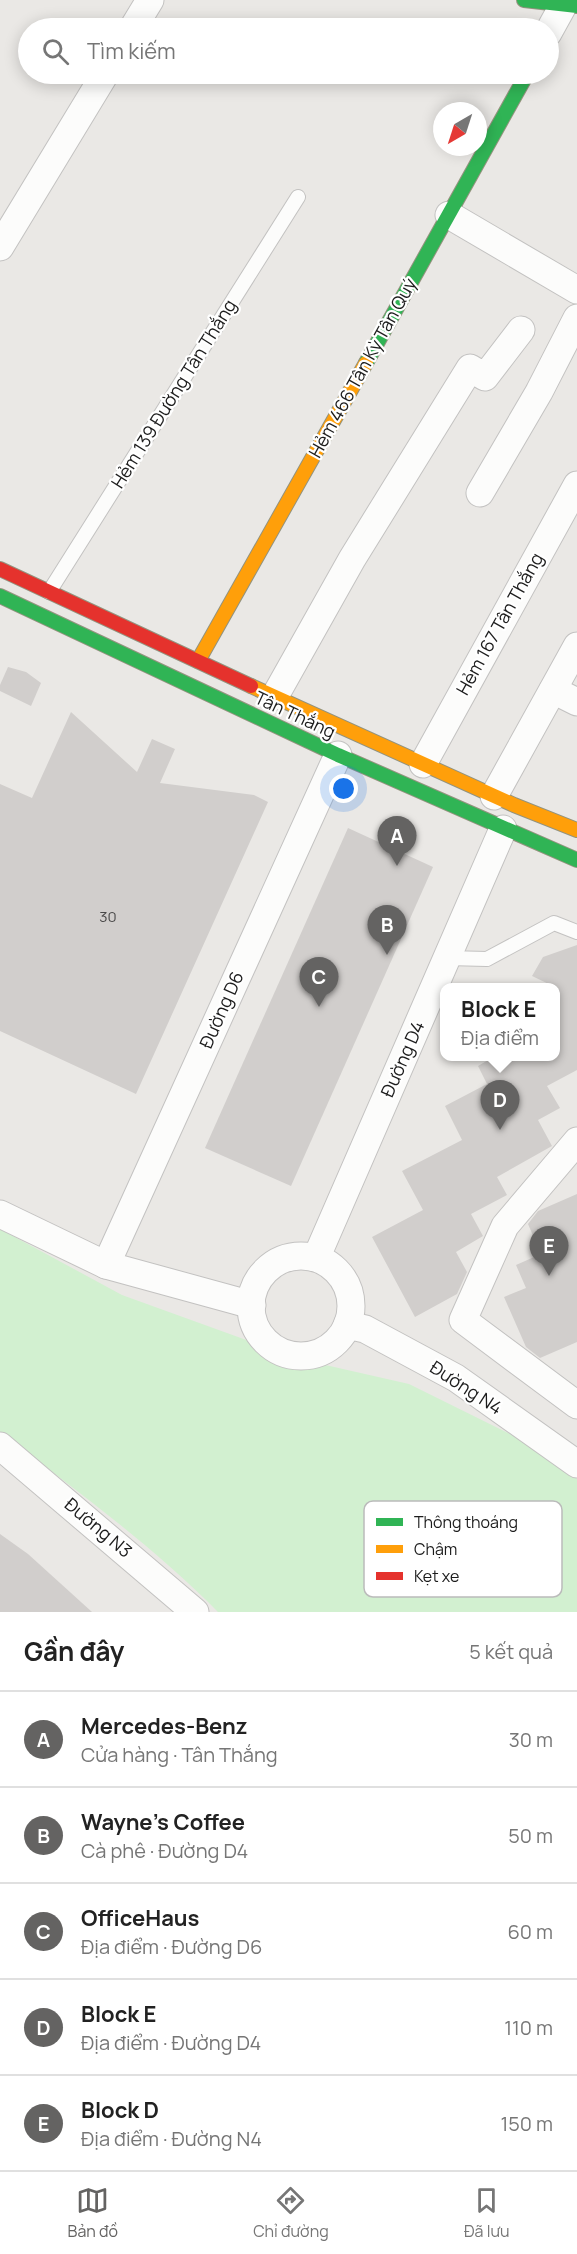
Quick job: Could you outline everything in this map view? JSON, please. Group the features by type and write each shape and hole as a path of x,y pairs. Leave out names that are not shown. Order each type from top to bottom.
{"street":[{"path":"139,18 150,0"},
{"path":"549,18 550,2"},
{"path":"0,247 99,84"},
{"name":"Hẻm 466 Tân Kỳ Tân Quý","path":"198,661 521,84"},
{"path":"449,215 577,290"},
{"path":"480,493 539,392 577,318"},
{"path":"275,696 352,558 470,368 485,377 522,330"},
{"name":"Hẻm 167 Tân Thắng","path":"417,776 577,485"},
{"name":"Tân Thắng","path":"0,569 275,696 344,743 417,776 504,800 577,830"},
{"name":"Tân Thắng","path":"0,596 417,776 493,824 577,860"},
{"path":"493,824 553,690 577,646"},
{"path":"553,690 577,702"},
{"name":"Đường D6","path":"106,1264 344,743"},
{"path":"493,824 504,800"},
{"name":"Đường D4","path":"317,1256 447,958 493,824"},
{"path":"577,1141 505,1226 463,1320 577,1406"},
{"path":"0,1214 106,1264 252,1305"},
{"path":"297,1256 317,1256 342,1276 349,1290 352,1306 347,1325 342,1336 331,1347 316,1354 300,1356 285,1353 270,1345 258,1332 252,1316 256,1283 266,1269 280,1260 297,1256"},
{"name":"Đường N4","path":"347,1325 365,1329 456,1378 577,1464"},
{"name":"Đường N3","path":"0,1446 195,1612"}],"lane":[{"name":"Hẻm 139 Đường Tân Thắng","path":"49,592 298,197"},
{"path":"447,958 487,959 554,923 577,932"}],"green space":[{"path":"0,1229 122,1295 299,1359 409,1384 532,1445 577,1479 577,1612 218,1612 140,1541 0,1432"}],"building":[{"path":"8,667 26,672 41,683 31,706 0,691 0,685"},
{"path":"71,712 137,772 152,739 175,749 160,783 254,795 268,802 136,1094 0,1031 0,784 32,798"},
{"path":"348,828 433,867 291,1186 205,1148"},
{"path":"577,945 577,1070 547,1086 560,1108 538,1120 552,1146 497,1177 507,1195 471,1214 483,1236 456,1252 467,1272 457,1294 415,1317 372,1237 423,1210 402,1171 462,1140 445,1106 487,1084 478,1066 486,1061 560,1061 560,983 547,983 532,976 543,957"},
{"path":"577,1194 577,1342 540,1358 526,1347 504,1297 526,1288 516,1265 541,1254 528,1224 538,1211"},
{"path":"0,1534 28,1554 92,1612 0,1612"}],"traffic: fast":[{"path":"524,0 577,6"},
{"path":"366,363 521,84"},
{"path":"0,596 338,755 577,860"}],"traffic: slow":[{"path":"198,661 366,363"},
{"path":"251,686 514,805 577,830"}],"traffic: jam":[{"path":"0,569 251,686"}],"place":[{"name":"Mercedes-Benz","path":"397,866"},
{"name":"Wayne's Coffee","path":"387,955"},
{"name":"OfficeHaus","path":"319,1007"},
{"name":"Block E","path":"500,1130"},
{"name":"Block D","path":"549,1276"}]}
